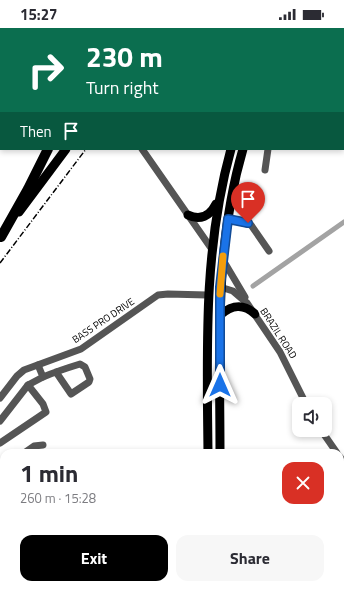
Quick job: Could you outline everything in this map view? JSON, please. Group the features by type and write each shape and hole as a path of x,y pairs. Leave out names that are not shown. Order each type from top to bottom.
{"highway":[{"path":"0,238 28,190 48,150"}],"main road":[{"path":"0,238 65,150"},
{"path":"208,449 207,295 211,248 220,195 231,150"},
{"path":"220,449 220,287 228,219 243,150"},
{"path":"188,215 199,218 209,214 220,195"},
{"path":"210,259 214,284 220,287"},
{"path":"207,295 214,296 220,320"},
{"path":"220,320 230,308 239,306 247,307 255,314"}],"street":[{"path":"143,150 211,248"},
{"path":"265,170 268,150"},
{"path":"228,219 251,225 269,251"},
{"path":"223,257 247,303"},
{"name":"BRAZIL ROAD","path":"220,287 233,291 247,303 284,358 303,397"},
{"name":"BASS PRO DRIVE","path":"0,398 21,372 82,349 158,296 168,294 207,295"},
{"path":"0,421 28,385 42,377 56,372 80,364 85,367 90,379 89,382 71,394 56,372"},
{"path":"38,365 42,377"},
{"path":"0,443 46,412 43,404 28,385"},
{"path":"326,437 334,449"},
{"path":"30,449 34,446 43,445"}],"waterway":[{"path":"253,286 344,222"}],"railway":[{"path":"0,263 85,150"}],"slow traffic":[{"path":"220,294 223,256"}],"route":[{"path":"220,385 220,287 223,248 228,219 248,223"}]}
